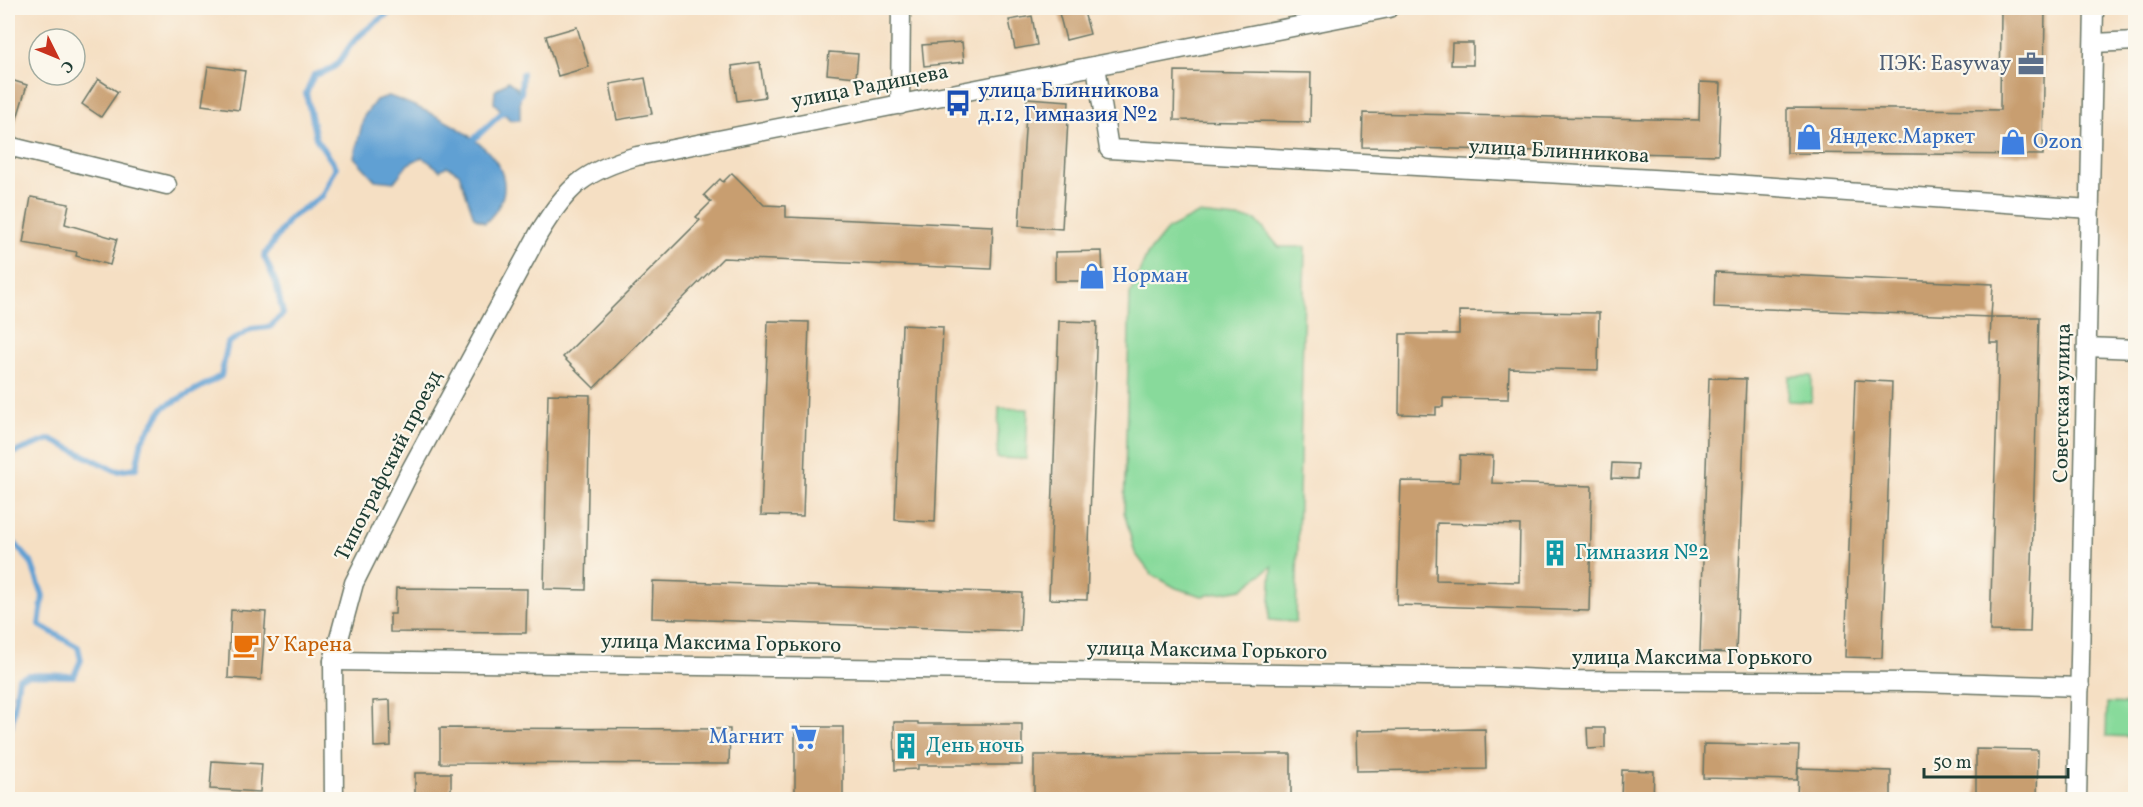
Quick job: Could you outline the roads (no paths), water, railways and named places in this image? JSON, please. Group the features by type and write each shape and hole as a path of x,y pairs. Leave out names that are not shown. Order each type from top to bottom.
{"street":[{"path":"900,105 901,8"},
{"name":"улица Радищева","path":"577,184 592,172 611,163 637,156 1389,8"},
{"name":"Советская улица","path":"2077,800 2094,8"},
{"path":"2094,43 2136,41"},
{"name":"улица Блинникова","path":"1096,66 1108,149 1677,181 2090,209"},
{"path":"8,146 167,185"},
{"name":"Типографский проезд","path":"334,800 333,661 354,583 409,473 539,233 560,201 577,184"},
{"path":"2087,347 2136,349"},
{"name":"улица Максима Горького","path":"333,661 1499,677 1563,680 1917,682 2080,687"}],"water":[{"path":"508,81 517,88 520,98 520,120 510,120 494,103 495,91"},
{"path":"389,96 433,114 457,128 479,143 495,160 504,180 501,201 485,223 474,217 459,173 447,166 440,170 422,157 408,164 394,182 375,180 354,157 364,116 376,100"}],"waterway":[{"path":"8,455 50,439 117,471 136,468 142,440 164,407 221,376 228,343 251,329 270,327 283,314 276,283 264,256 290,218 322,196 336,167 316,138 306,93 314,75 325,72 338,64 358,37 395,8"},
{"path":"516,99 521,94 522,74"},
{"path":"474,139 506,109"},
{"path":"8,536 31,562 43,596 39,625 78,647 81,660 74,676 29,675 19,678 11,727 8,727"}],"place":[{"name":"ПЭК: Easyway","path":"2031,64"},
{"name":"улица Блинникова д.12, Гимназия №2","path":"958,103"},
{"name":"Яндекс.Маркет","path":"1809,137"},
{"name":"Ozon","path":"2013,142"},
{"name":"Норман","path":"1092,276"},
{"name":"Гимназия №2","path":"1555,553"},
{"name":"У Карена","path":"246,645"},
{"name":"Магнит","path":"804,737"},
{"name":"День ночь","path":"906,746"}]}
